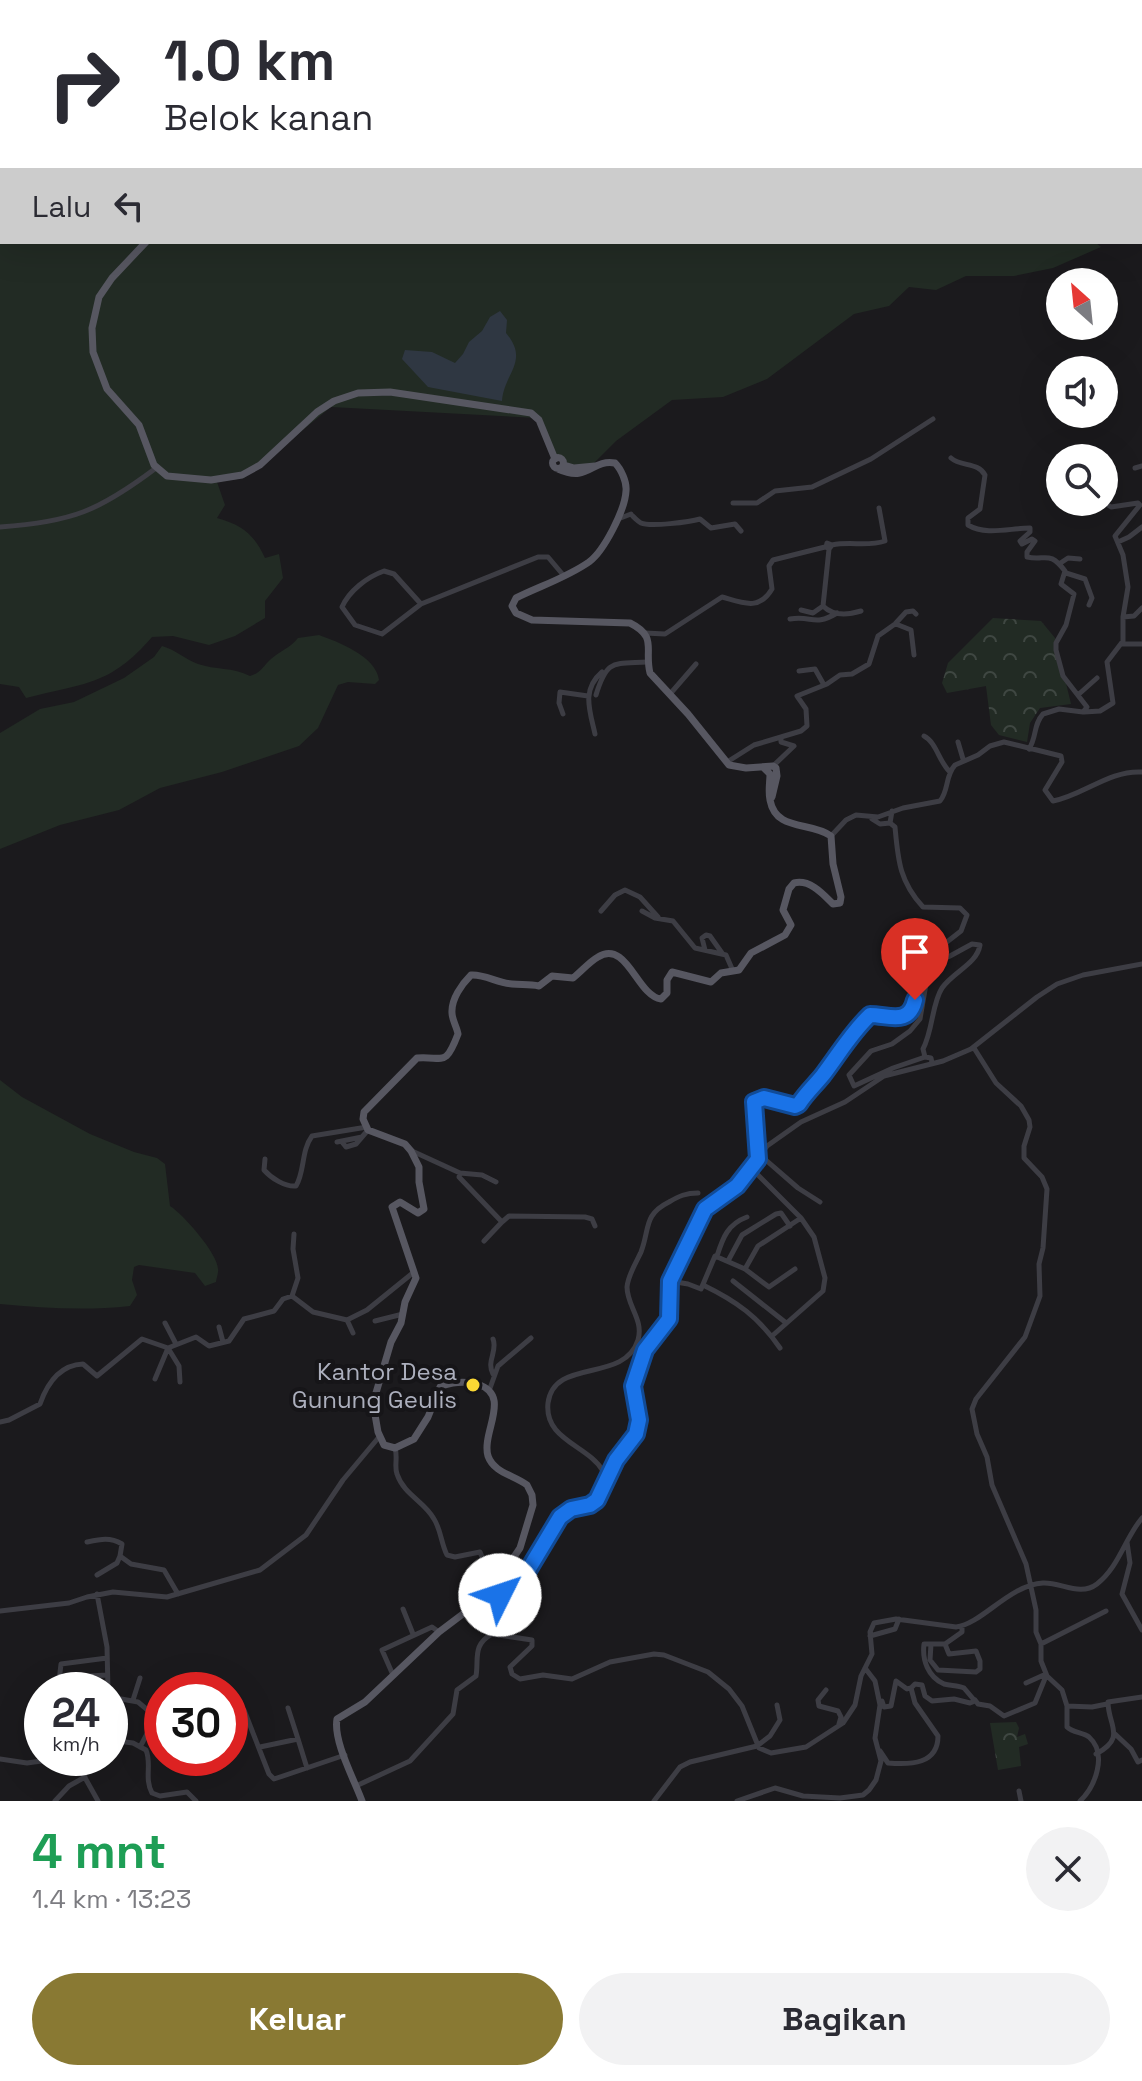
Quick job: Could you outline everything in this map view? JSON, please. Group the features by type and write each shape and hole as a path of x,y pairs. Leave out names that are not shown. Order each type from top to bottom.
{"main road":[{"path":"144,244 99,297 92,328 93,352 107,389 139,425 156,468 167,476 201,480 242,475 260,465 326,406 344,397 372,391 531,413 539,420 555,459 553,465 577,468 613,462 621,472 626,492 617,519 594,558 546,587 516,598 512,606 516,613 532,620 630,623 645,633 649,645 647,662 653,678 695,722 726,763 739,768 773,766 777,776 770,803"},
{"path":"362,1801 337,1731 337,1719 365,1702 439,1632 484,1600 519,1551 533,1500 527,1485 498,1470 489,1459 487,1442 495,1405 489,1391 471,1383 442,1386 416,1436 395,1448 384,1445 379,1437 373,1403 391,1342 416,1279 392,1209 400,1202 418,1213 424,1211 419,1167 411,1151 405,1144 368,1129 363,1115 369,1104 417,1058 442,1059 451,1049 458,1034 452,1016 453,1005 459,990 471,975 539,986 552,976 573,978 599,956 611,954 624,961 649,994 661,999 667,993 668,976 672,972 709,983 721,973 740,969 756,950 788,933 791,925 783,910 792,884 800,881 806,883 821,891 833,904 840,903 831,836 820,829 780,819 770,803 770,774 763,767"}],"street":[{"path":"1021,0 1029,0"},
{"path":"733,503 757,503 775,491 812,487 871,459 933,419"},
{"path":"951,458 955,462 978,467 985,475 980,509 967,520 970,527 1006,532 1029,528 1030,532 1020,541 1022,544 1031,539 1035,541 1027,557 1048,556 1066,573 1085,579 1092,598 1089,605"},
{"path":"0,527 34,525 74,517 110,500 156,468"},
{"path":"1029,749 1043,714 1059,709 1100,711 1113,703 1107,662 1122,644 1128,587 1116,533 1140,505 1118,506"},
{"path":"645,633 665,634 699,614 718,598 755,604 772,589 769,566 773,560 853,542 870,546 885,541 879,508"},
{"path":"617,519 631,514 639,522 649,524 688,523 700,519 711,528 735,524 741,531"},
{"path":"1118,542 1142,527"},
{"path":"801,610 813,613 823,606 829,547"},
{"path":"421,604 394,574 384,571 361,585 342,607 355,625 382,634 421,604 542,555 550,559 564,576"},
{"path":"1059,564 1068,558 1080,559"},
{"path":"1066,573 1061,584 1074,596 1056,647 1063,676 1087,707 1083,712"},
{"path":"823,606 837,613 861,611"},
{"path":"1123,617 1133,617 1142,608"},
{"path":"726,763 754,745 801,731 807,726 806,709 797,696 869,664 878,636 906,612 916,614"},
{"path":"790,619 804,618 817,622 837,613"},
{"path":"895,624 911,630 914,655"},
{"path":"1122,644 1142,644"},
{"path":"595,734 588,696 594,680 603,671 621,663 647,662"},
{"path":"670,694 696,664"},
{"path":"799,671 815,669 824,685"},
{"path":"596,695 603,671"},
{"path":"1079,694 1097,678"},
{"path":"563,714 560,693 588,696"},
{"path":"924,736 930,740 949,771"},
{"path":"773,766 794,746 781,742 781,737"},
{"path":"958,742 963,759"},
{"path":"871,818 940,801 945,794 949,771 963,759 1004,742 1061,756 1062,762 1045,790 1053,801 1069,797 1122,772 1142,772"},
{"path":"892,811 890,823 896,832 899,868 917,901 923,907 960,908 967,915 961,931 934,952 920,1019 892,1044 871,1051 849,1075 854,1086 925,1057 931,1058 932,1063"},
{"path":"831,836 851,817 861,814 880,824 890,823"},
{"path":"601,911 618,892 625,890 640,897 658,918"},
{"path":"642,911 673,921 694,947 723,954"},
{"path":"706,951 702,938 706,935 727,957 733,971"},
{"path":"820,1202 759,1157 753,1104 764,1098 795,1106 799,1104 854,1030 870,1015 896,1019 913,1009 914,973 934,960 972,944 980,945 975,957 940,991 930,1035 923,1049 925,1057"},
{"path":"571,1509 590,1505 597,1500 616,1460 638,1431 633,1386 645,1350 669,1319 670,1281 705,1209 734,1189 767,1146 805,1120 845,1102 881,1078 974,1048 1057,984 1083,975 1142,964"},
{"path":"974,1048 996,1083 1026,1113 1030,1127 1023,1154 1027,1163 1044,1180 1047,1189 1039,1264 1041,1287 1033,1317 1025,1337 976,1399 972,1409 992,1485 1020,1547 1036,1610 1040,1659 1046,1675 1061,1688 1067,1706 1067,1727 1088,1736 1096,1754 1097,1776 1080,1801"},
{"path":"362,1137 339,1142 346,1147 352,1146 362,1137 368,1129"},
{"path":"265,1159 265,1172 293,1187 300,1179 306,1145 312,1136 368,1129"},
{"path":"352,1146 353,1138"},
{"path":"411,1151 460,1173 482,1175 496,1182"},
{"path":"751,1168 801,1218 815,1240 825,1287 772,1336"},
{"path":"460,1173 459,1177 465,1185 502,1222"},
{"path":"484,1600 517,1586 551,1529 571,1509 594,1497 603,1473 590,1456 564,1439 554,1428 548,1411 551,1393 570,1376 615,1365 632,1353 640,1330 628,1284 651,1216 656,1209 683,1194 698,1193"},
{"path":"728,1261 742,1235 776,1214 781,1213 790,1226"},
{"path":"484,1241 509,1216 585,1217 592,1219 595,1226"},
{"path":"670,1281 700,1289 728,1229 747,1217"},
{"path":"745,1269 758,1246 801,1218"},
{"path":"292,1296 298,1278 294,1234"},
{"path":"717,1256 745,1269 769,1287 795,1269"},
{"path":"292,1296 313,1312 347,1320 367,1310 415,1272"},
{"path":"733,1281 785,1322"},
{"path":"703,1285 734,1300 772,1336 780,1348"},
{"path":"734,1300 742,1287"},
{"path":"155,1379 168,1348 196,1337 209,1346 223,1343 232,1339 244,1319 274,1311 283,1299 292,1296"},
{"path":"375,1321 404,1314"},
{"path":"347,1320 353,1333"},
{"path":"165,1323 176,1344"},
{"path":"219,1327 223,1343"},
{"path":"489,1391 500,1364 531,1338"},
{"path":"0,1422 40,1404 48,1384 66,1368 83,1364 97,1376 142,1339 168,1348 179,1366 180,1382"},
{"path":"493,1339 495,1346 490,1359 494,1374"},
{"path":"0,1611 69,1603 97,1594 120,1592 167,1597 250,1574 270,1564 308,1533 340,1483 379,1437"},
{"path":"395,1448 397,1474 410,1496 417,1499 436,1523 447,1555 455,1557 480,1552 487,1569 486,1576 493,1587"},
{"path":"356,1786 407,1764 441,1729 455,1711 457,1690 476,1676 474,1658 492,1634 532,1640 532,1646 510,1667 512,1674 520,1679 551,1675 572,1679 610,1662 664,1655 715,1676 735,1695 757,1746 771,1753 806,1747 837,1728 855,1705 861,1676 872,1654 870,1636 874,1623 899,1619 962,1626 972,1623 1011,1595 1030,1587 1045,1583 1073,1589 1090,1588 1109,1570 1142,1518"},
{"path":"87,1542 112,1539 122,1544 115,1564 97,1575"},
{"path":"1127,1542 1130,1563 1121,1592 1142,1630"},
{"path":"120,1556 131,1564 164,1570 178,1594"},
{"path":"97,1594 107,1672"},
{"path":"403,1609 413,1634"},
{"path":"1041,1644 1106,1611"},
{"path":"870,1636 895,1629 899,1619"},
{"path":"962,1626 962,1632 945,1644 925,1644 925,1664 931,1674 944,1684 964,1688 978,1704 990,1706 1001,1716 1006,1716 1035,1703 1046,1675"},
{"path":"393,1675 382,1650 432,1627 439,1632"},
{"path":"931,1644 930,1660 938,1670 980,1670 976,1651 948,1654 945,1644"},
{"path":"60,1672 61,1664 107,1658"},
{"path":"865,1668 886,1708 891,1704 895,1682 900,1682 907,1689 916,1684 922,1685 925,1696 935,1702 953,1698 970,1703 975,1700"},
{"path":"1026,1683 1046,1675"},
{"path":"133,1700 140,1678"},
{"path":"877,1687 880,1705 875,1740 888,1763 906,1764 930,1759 936,1751 937,1732 914,1701 911,1687"},
{"path":"826,1690 818,1700 819,1706 822,1709 832,1708 840,1714 837,1728"},
{"path":"1067,1706 1092,1707 1122,1698 1142,1697"},
{"path":"128,1699 149,1709 156,1717 140,1747"},
{"path":"1096,1754 1111,1743 1116,1726 1107,1704"},
{"path":"654,1801 667,1781 684,1765 757,1746 770,1736 778,1725 777,1705"},
{"path":"288,1708 307,1768"},
{"path":"248,1719 269,1774 274,1779 345,1755"},
{"path":"1114,1733 1131,1749 1138,1762 1142,1760"},
{"path":"260,1747 298,1739"},
{"path":"128,1744 148,1753 147,1779 152,1793 160,1796 187,1792 196,1801"},
{"path":"737,1801 777,1788 803,1796 849,1800 863,1795 874,1784 880,1767 880,1751"},
{"path":"0,1759 24,1763"},
{"path":"55,1801 69,1786 85,1777 98,1801"},
{"path":"1019,1791 1021,1801"}],"green space":[{"path":"0,244 1097,244 1101,247 1053,268 1014,276 966,276 936,290 909,287 889,306 854,314 767,379 723,397 672,400 616,441 588,469 574,471 556,456 538,418 331,407 244,478 217,482 225,505 217,518 246,532 265,558 279,554 283,578 265,601 265,618 235,636 209,645 173,636 152,637 123,665 80,685 26,698 19,687 0,684"},
{"path":"993,618 1041,621 1055,638 1071,704 1040,708 1030,723 1027,742 999,735 991,725 986,686 947,693 942,683 948,663"},
{"path":"319,635 364,657 376,671 379,680 375,684 348,682 338,685 318,728 299,746 222,772 160,788 119,810 60,825 0,849 0,733 40,709 74,702 124,678 154,657 162,646 198,664 250,676 298,638"},
{"path":"0,1080 22,1097 90,1134 157,1158 165,1164 170,1206 191,1225 212,1254 218,1270 216,1282 205,1286 195,1273 139,1265 134,1267 132,1280 137,1295 130,1306 65,1308 0,1304"},
{"path":"1016,1722 1019,1728 1017,1737 1025,1734 1028,1744 1019,1747 1021,1766 998,1770 990,1723"}],"shaded area":[{"path":"500,311 507,320 506,333 516,352 502,401 428,387 402,359 405,350 432,352 455,363 490,317"}],"place":[{"name":"Kantor Desa Gunung Geulis","path":"473,1385"}],"route":[{"path":"500,1595 521,1582 560,1517 571,1509 590,1505 597,1500 616,1460 636,1434 639,1420 633,1386 645,1350 669,1319 670,1281 705,1209 737,1186 758,1159 754,1102 764,1098 795,1106 799,1104 854,1030 870,1015 896,1019 913,1009 915,1000"}]}
